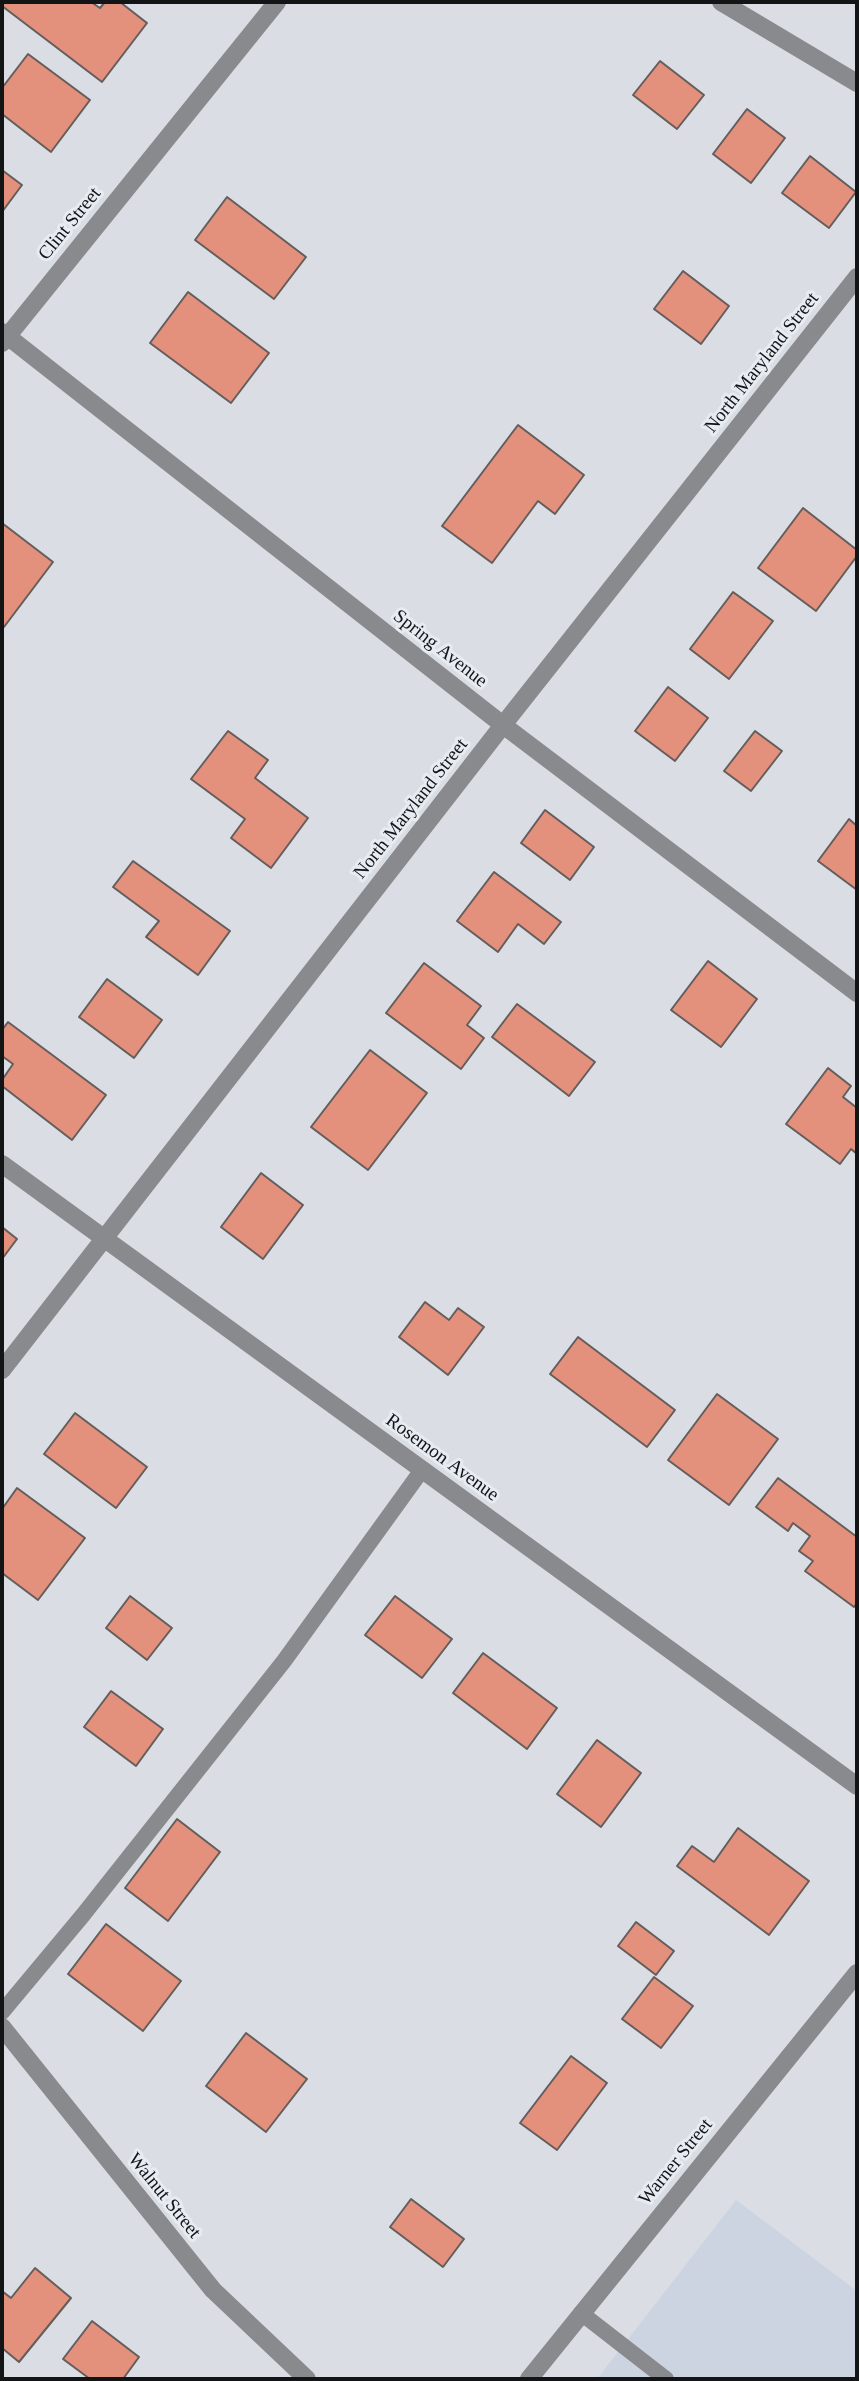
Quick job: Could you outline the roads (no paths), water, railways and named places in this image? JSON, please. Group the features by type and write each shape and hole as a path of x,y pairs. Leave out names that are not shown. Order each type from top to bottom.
{"street":[{"name":"Clint Street","path":"4,337 277,2"},
{"path":"721,2 857,83"},
{"name":"North Maryland Street","path":"2,1370 503,725 857,277"},
{"name":"Spring Avenue","path":"4,337 503,725 857,993"},
{"name":"Rosemon Avenue","path":"2,1164 857,1786"},
{"name":"Warner Street","path":"529,2379 857,1973"},
{"name":"Walnut Street","path":"2,2027 213,2290 307,2379"}],"lane":[{"path":"2,2012 83,1915 284,1661 422,1470"},
{"path":"581,2313 666,2379"}]}
